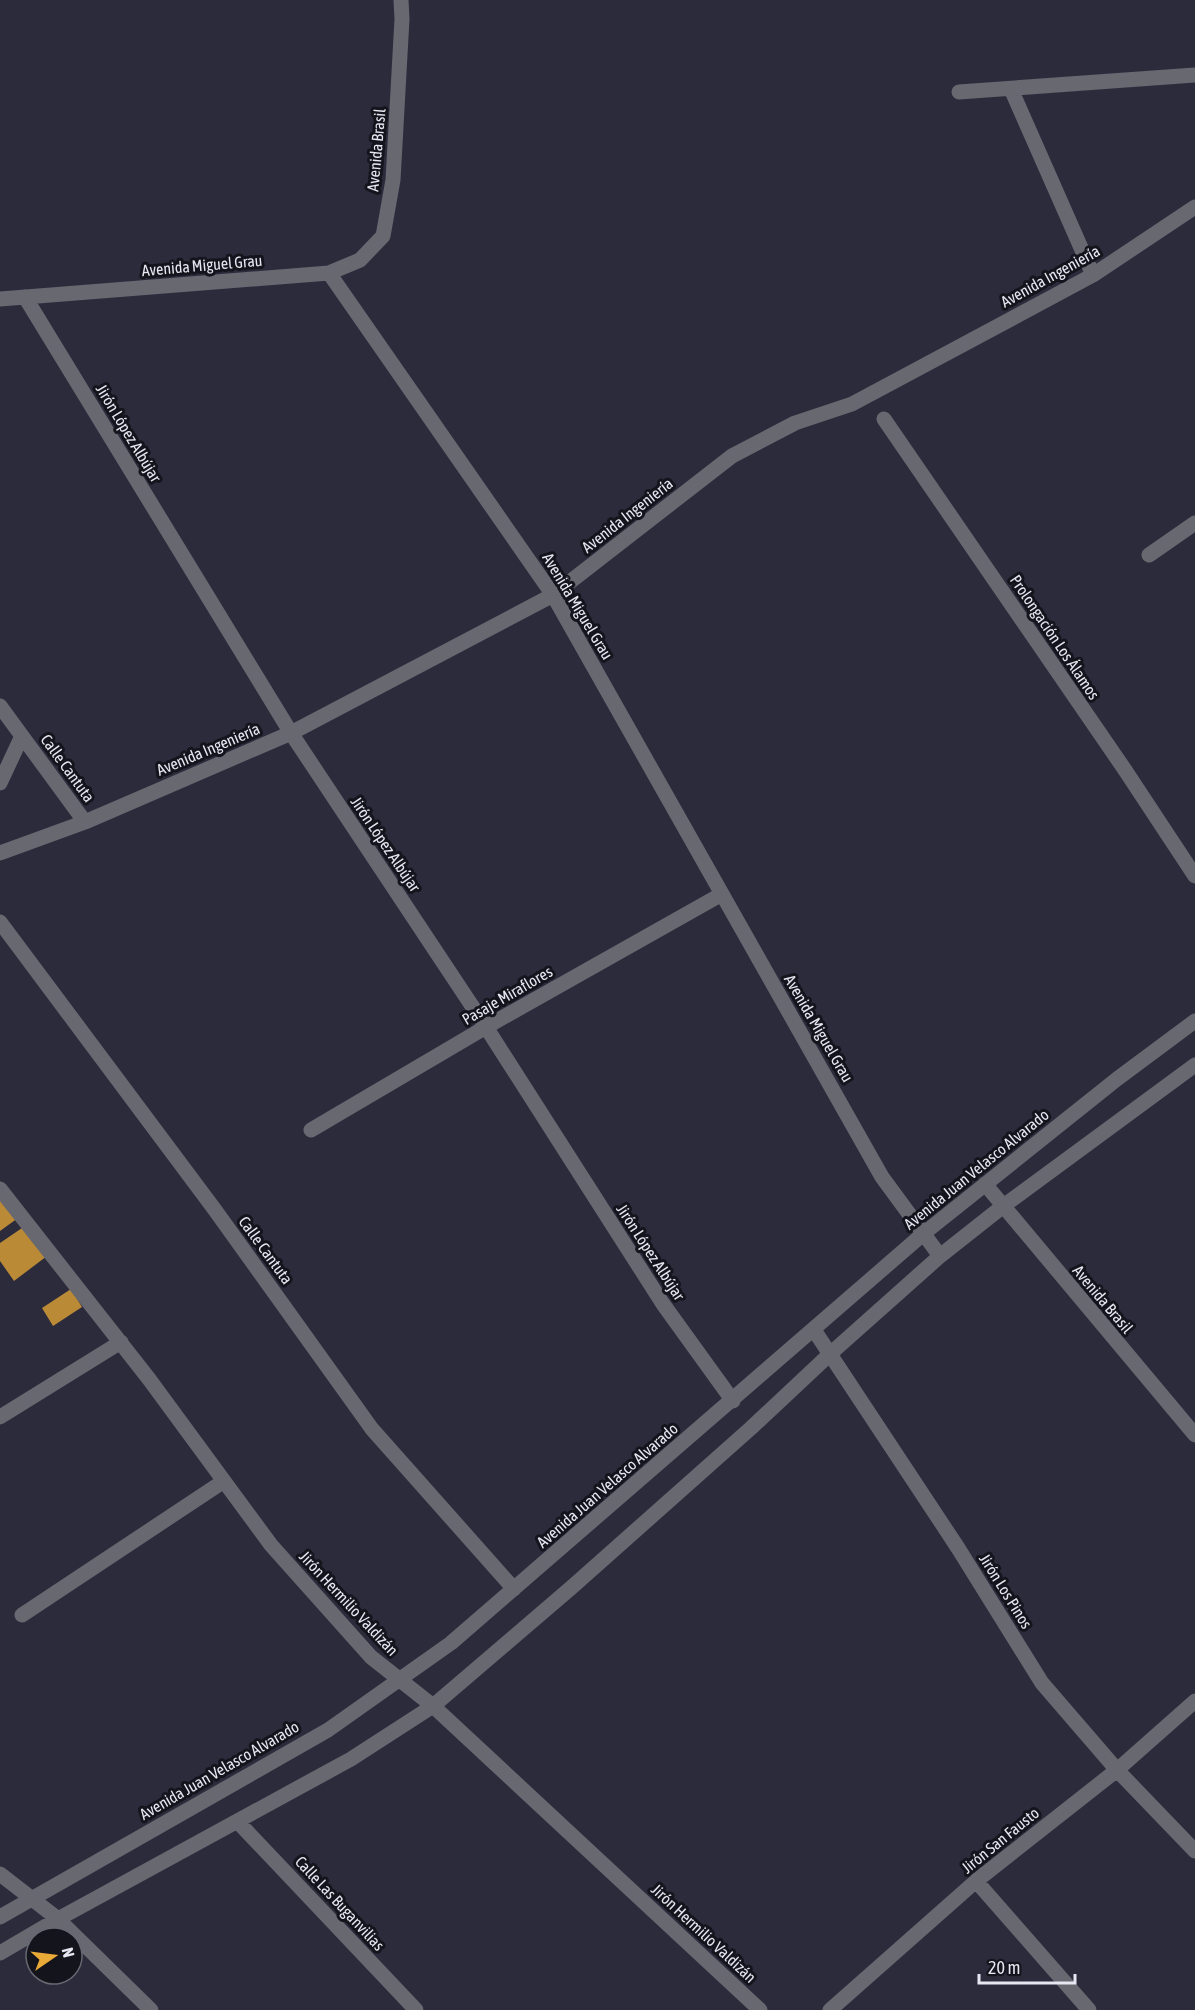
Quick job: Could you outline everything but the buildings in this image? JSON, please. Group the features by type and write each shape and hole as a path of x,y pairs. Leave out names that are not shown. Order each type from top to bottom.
{"street":[{"name":"Avenida Brasil","path":"329,273 360,260 383,236 393,180 402,19 401,0"},
{"path":"959,92 1195,75"},
{"path":"1011,89 1093,275"},
{"name":"Avenida Ingeniería","path":"0,853 85,822 291,733 553,595 732,456 795,423 852,404 1093,275 1195,207"},
{"name":"Avenida Miguel Grau","path":"0,299 329,273 553,595 882,1177 940,1256"},
{"name":"Jirón López Albújar","path":"25,297 291,733 486,1027 663,1304 733,1401"},
{"name":"Prolongación Los Álamos","path":"884,419 1195,876"},
{"path":"1149,555 1195,523"},
{"name":"Calle Cantuta","path":"0,706 85,822"},
{"name":"Calle Cantuta","path":"0,783 22,736"},
{"name":"Pasaje Miraflores","path":"311,1130 486,1027 722,894"},
{"name":"Calle Cantuta","path":"0,922 216,1210 372,1429 514,1589"},
{"name":"Avenida Juan Velasco Alvarado","path":"0,1917 328,1730 451,1643 923,1234 1117,1079 1195,1021"},
{"path":"0,1953 351,1758 433,1706 590,1571 940,1256 1002,1207 1195,1065"},
{"name":"Avenida Brasil","path":"985,1184 1195,1435"},
{"name":"Jirón Hermilio Valdizán","path":"0,1189 121,1342 271,1545 371,1657 433,1706 760,2010"},
{"name":"Jirón Los Pinos","path":"814,1330 958,1548 1042,1683 1117,1770 1195,1851"},
{"path":"0,1417 121,1342"},
{"path":"22,1616 224,1481"},
{"name":"Jirón San Fausto","path":"830,2010 976,1881 1117,1770 1195,1701"},
{"name":"Calle Las Buganvilias","path":"238,1822 416,2010"},
{"path":"0,1874 58,1919 150,2010"},
{"path":"976,1881 1089,2010"}]}
